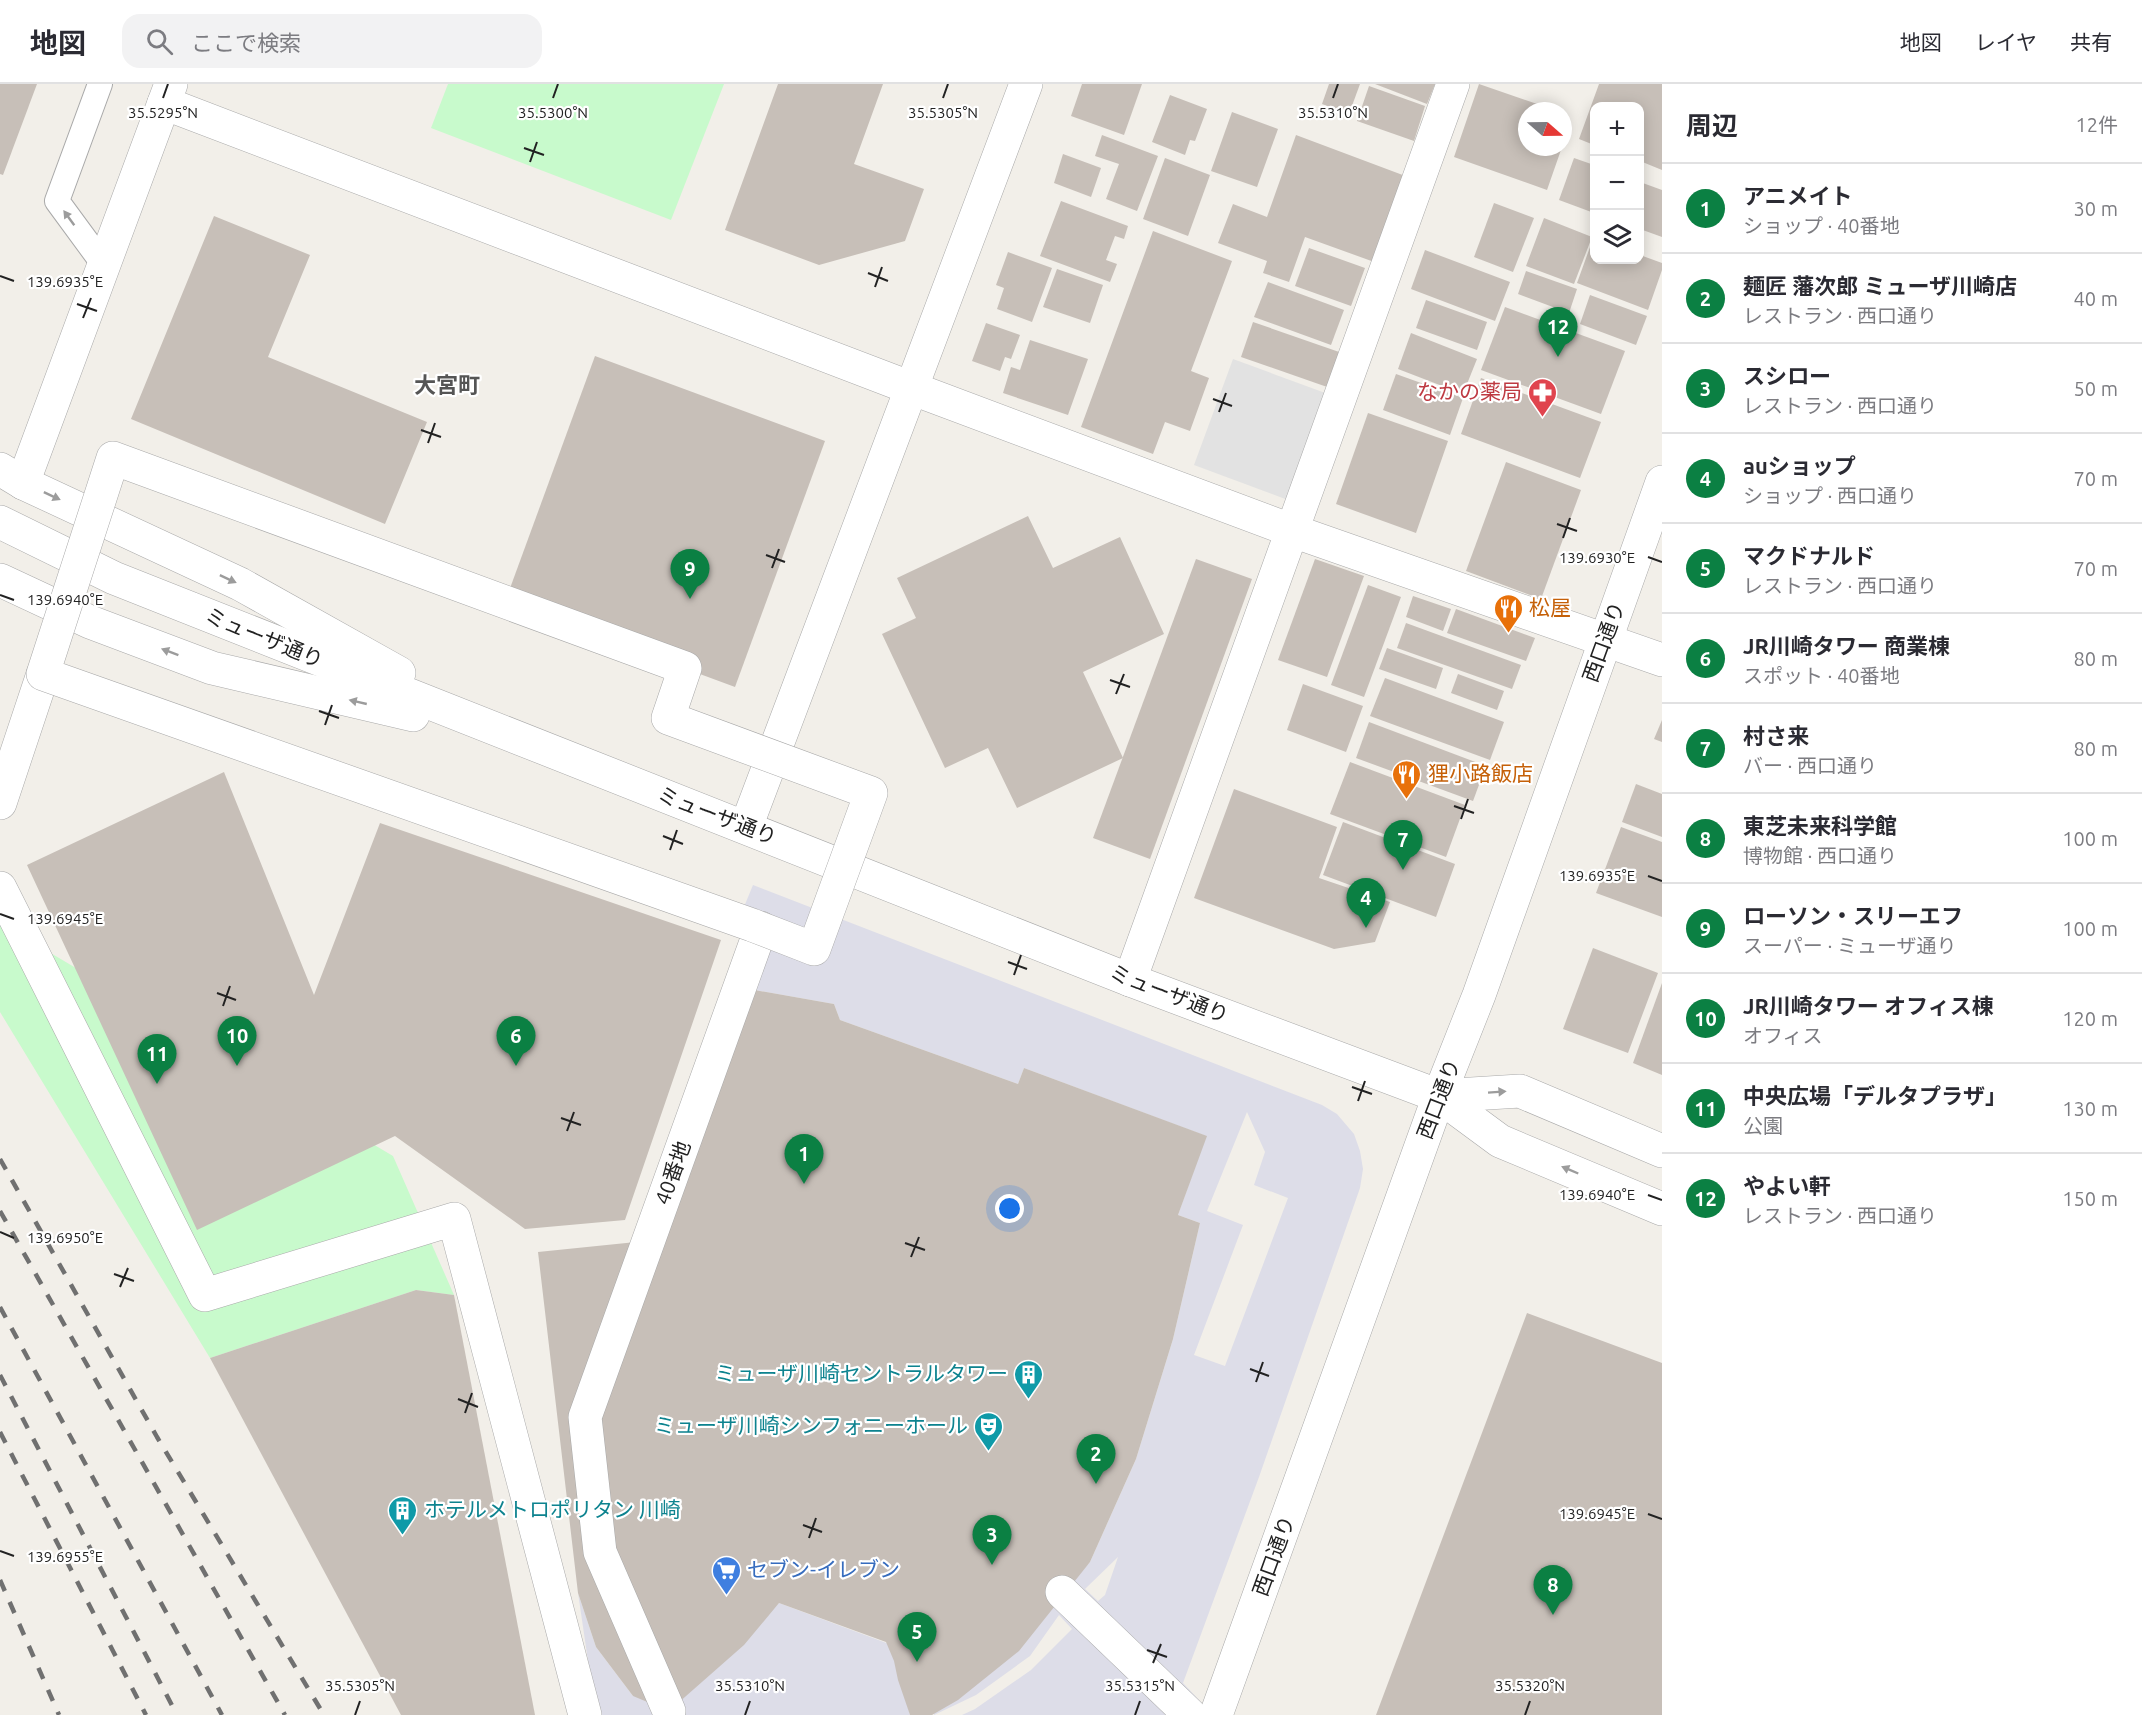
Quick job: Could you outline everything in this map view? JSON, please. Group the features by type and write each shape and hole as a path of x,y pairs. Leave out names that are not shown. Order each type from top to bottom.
{"street":[{"path":"746,827 1026,84"},
{"path":"1130,980 1453,84"},
{"path":"518,739 240,584 11,476 104,265 167,94 911,388 1293,531 1662,660"},
{"path":"0,803 113,458 685,668 668,718 871,793 814,949 761,928 43,674"},
{"name":"西口通り","path":"1216,1715 1439,1096 1479,995 1662,482"},
{"name":"ミューザ通り","path":"0,522 114,578 1130,980 1439,1096 1500,1141 1662,1209"},
{"path":"0,580 90,622 212,668 518,739"},
{"path":"0,888 205,1295 454,1219 585,1715"},
{"name":"40番地","path":"669,1711 600,1552 585,1417 761,928"},
{"name":"ミューザ通り","path":"1439,1096 1520,1091 1662,1151"},
{"path":"1062,1592 1190,1715"}],"lane":[{"path":"100,84 57,201 104,265"}],"green space":[{"path":"448,84 724,84 671,220 431,128"},
{"path":"0,923 393,1156 454,1295 416,1290 210,1358 0,1012"}],"shaded area":[{"path":"1233,359 1328,394 1288,500 1194,465"},
{"path":"753,885 1322,1105 1337,1114 1354,1134 1363,1169 1360,1188 1259,1477 1183,1683 1213,1715 962,1715 975,1709 1031,1670 1072,1629 1059,1615 1030,1656 976,1695 934,1715 934,1713 907,1704 910,1715 596,1715 578,1593 596,1647 633,1696 779,1603 967,1673 1062,1592 1090,1562 1136,1459 1173,1339 1200,1223 1178,1215 1206,1136 1024,1068 1018,1084 840,1020 834,1004 732,986 751,925 739,919","holes":["1247,1112 1265,1152 1254,1185 1288,1198 1225,1366 1194,1355 1243,1225 1207,1211","1118,1557 1105,1595 1098,1601 1085,1589"]}],"building":[{"path":"0,84 37,84 3,175 0,174"},
{"path":"778,84 883,84 854,164 924,189 905,241 819,265 725,230"},
{"path":"1082,84 1142,84 1124,135 1071,116"},
{"path":"1329,84 1360,84 1349,114 1322,104"},
{"path":"1375,84 1435,84 1427,104"},
{"path":"1479,84 1531,102 1518,102 1518,156 1559,156 1547,190 1454,157"},
{"path":"1599,84 1662,84 1662,170 1644,163 1644,102 1592,102"},
{"path":"1369,86 1425,106 1414,141 1357,121"},
{"path":"1170,95 1207,109 1195,141 1190,140 1185,155 1152,142"},
{"path":"1590,109 1590,143 1579,139"},
{"path":"1232,112 1278,129 1257,187 1211,171"},
{"path":"1102,135 1158,156 1137,211 1106,199 1119,164 1095,156"},
{"path":"1296,135 1408,177 1377,263 1305,237 1289,282 1263,273 1267,261 1218,243 1233,204 1267,217"},
{"path":"1063,154 1101,168 1091,197 1054,183"},
{"path":"1165,158 1210,175 1188,236 1143,219"},
{"path":"1574,158 1590,164 1590,212 1559,200"},
{"path":"1644,183 1662,190 1662,237 1644,230"},
{"path":"1061,201 1128,226 1124,239 1115,236 1106,260 1117,264 1110,282 1040,256"},
{"path":"1494,203 1534,218 1513,272 1474,257"},
{"path":"214,216 310,255 268,357 427,422 385,524 131,419"},
{"path":"1544,218 1590,236 1590,242 1574,284 1526,266"},
{"path":"1153,231 1232,261 1191,371 1209,378 1190,431 1165,422 1153,454 1081,427"},
{"path":"1590,247 1590,264 1644,264 1644,256 1662,263 1662,270 1648,310 1577,283"},
{"path":"1309,248 1365,268 1351,306 1295,286"},
{"path":"1425,250 1510,282 1495,321 1411,289"},
{"path":"1008,252 1052,268 1032,322 997,309 1004,288 996,285"},
{"path":"1057,269 1103,285 1090,323 1043,307"},
{"path":"1526,271 1577,289 1569,313 1518,294"},
{"path":"1268,282 1344,310 1331,345 1254,317"},
{"path":"1590,295 1647,316 1636,345 1580,324"},
{"path":"1426,300 1487,322 1477,350 1416,328"},
{"path":"1505,307 1625,351 1601,414 1481,370"},
{"path":"1253,322 1342,353 1330,388 1241,357"},
{"path":"986,323 1020,335 1011,359 1005,357 1000,371 972,361"},
{"path":"1411,333 1477,359 1463,394 1398,369"},
{"path":"1030,340 1088,359 1068,415 1003,393 1011,367 1020,370"},
{"path":"595,356 825,441 735,687 505,602"},
{"path":"1396,374 1463,398 1450,435 1383,410"},
{"path":"1481,378 1601,422 1580,478 1461,434"},
{"path":"1368,413 1448,441 1416,533 1336,504"},
{"path":"1506,462 1581,490 1541,599 1466,571"},
{"path":"1028,516 1053,568 1120,537 1164,634 1083,672 1123,758 1017,808 988,748 945,768 882,634 916,618 897,578"},
{"path":"1196,559 1252,579 1150,859 1093,838"},
{"path":"1315,559 1364,576 1327,677 1278,660"},
{"path":"1368,585 1401,597 1364,697 1331,685"},
{"path":"1413,596 1451,609 1443,631 1406,617"},
{"path":"1456,609 1535,638 1526,661 1447,633"},
{"path":"1406,623 1521,665 1512,689 1397,648"},
{"path":"1387,648 1443,668 1436,689 1379,669"},
{"path":"1458,674 1504,691 1497,710 1451,693"},
{"path":"1385,678 1504,722 1490,760 1370,716"},
{"path":"1303,684 1363,706 1346,752 1287,730"},
{"path":"1662,720 1662,742 1654,739"},
{"path":"1369,722 1486,766 1473,801 1356,758"},
{"path":"1350,762 1465,805 1446,857 1330,814"},
{"path":"224,772 314,995 380,823 721,940 625,1220 525,1229 395,1136 197,1230 27,865"},
{"path":"1636,784 1662,794 1662,837 1622,822"},
{"path":"1234,789 1337,827 1319,878 1390,902 1375,942 1334,949 1194,898"},
{"path":"1343,822 1455,864 1436,917 1323,875"},
{"path":"1621,827 1662,842 1662,917 1596,893"},
{"path":"1593,948 1658,973 1628,1053 1563,1029"},
{"path":"1662,983 1662,1075 1633,1063"},
{"path":"732,986 834,1004 840,1020 1018,1084 1024,1068 1207,1136 1178,1215 1200,1223 1173,1339 1136,1459 1090,1562 1019,1651 958,1700 932,1715 910,1715 886,1642 779,1603 744,1645 669,1711 633,1696 596,1647 578,1593 538,1252 636,1242"},
{"name":"ホテルメトロポリタン 川崎","path":"416,1290 454,1295 535,1715 401,1715 210,1358"},
{"path":"1527,1313 1662,1363 1662,1715 1376,1715"}],"railway":[{"path":"0,1159 157,1437 324,1715"},
{"path":"0,1211 285,1715"},
{"path":"0,1307 222,1715"},
{"path":"0,1375 177,1715"},
{"path":"0,1432 146,1715"},
{"path":"0,1580 59,1715"}],"place":[{"name":"やよい軒","path":"1558,357"},
{"name":"なかの薬局","path":"1543,418"},
{"name":"ローソン・スリーエフ","path":"690,599"},
{"name":"松屋","path":"1508,634"},
{"name":"狸小路飯店","path":"1407,800"},
{"name":"村さ来","path":"1403,870"},
{"name":"auショップ","path":"1366,928"},
{"name":"JR川崎タワー オフィス棟","path":"237,1066"},
{"name":"JR川崎タワー 商業棟","path":"516,1066"},
{"name":"中央広場「デルタプラザ」","path":"157,1084"},
{"name":"アニメイト","path":"804,1184"},
{"name":"ミューザ川崎セントラルタワー","path":"1029,1400"},
{"name":"ミューザ川崎シンフォニーホール","path":"989,1452"},
{"name":"麺匠 藩次郎 ミューザ川崎店","path":"1096,1484"},
{"name":"ホテルメトロポリタン 川崎","path":"403,1536"},
{"name":"スシロー","path":"992,1565"},
{"name":"セブン-イレブン","path":"726,1596"},
{"name":"東芝未来科学館","path":"1553,1615"},
{"name":"マクドナルド","path":"917,1662"}],"district":[{"name":"大宮町","path":"447,385"}]}
